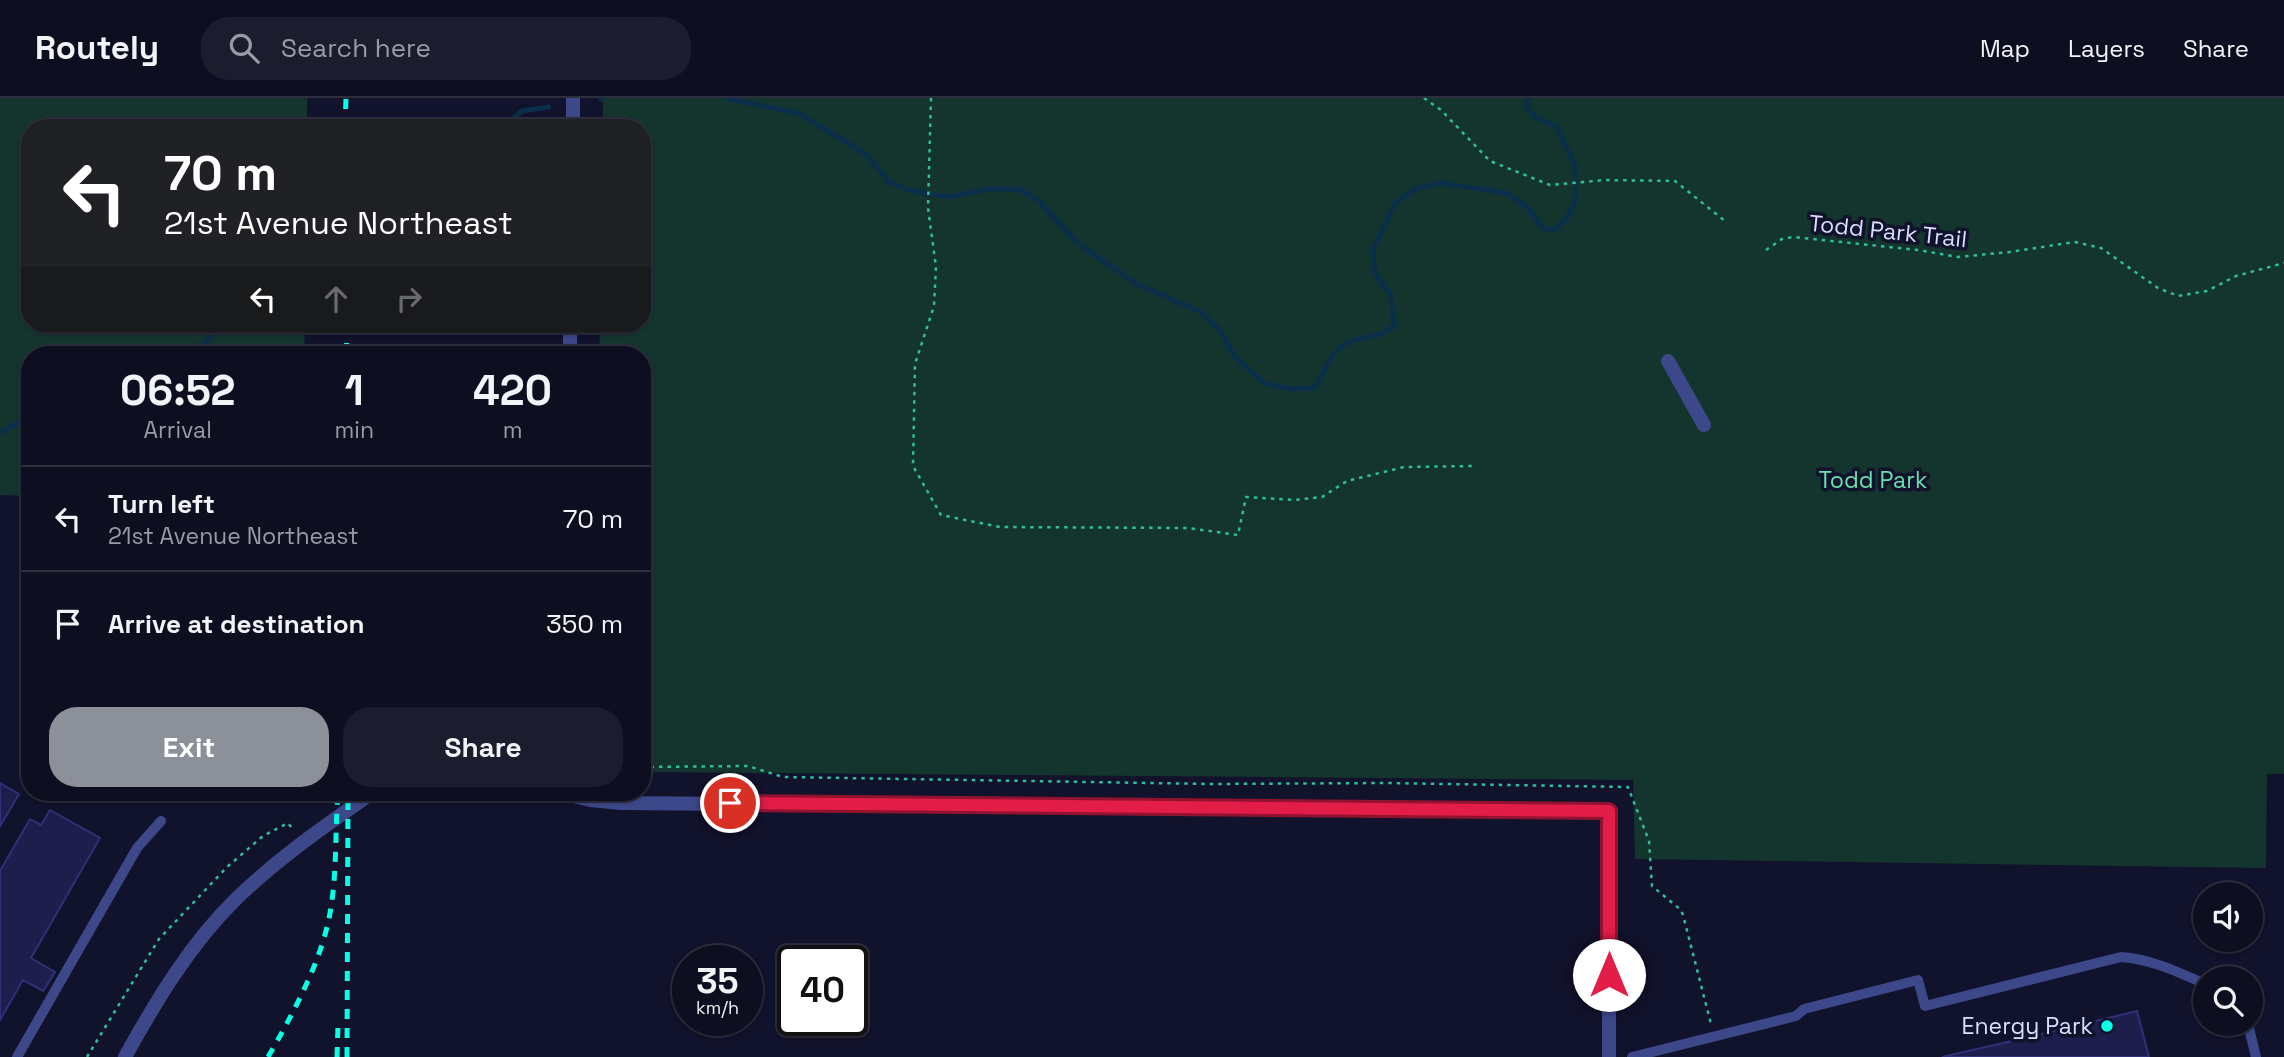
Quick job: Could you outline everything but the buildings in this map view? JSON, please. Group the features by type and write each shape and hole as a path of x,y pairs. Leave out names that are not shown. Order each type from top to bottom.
{"street":[{"path":"573,98 573,119"},
{"path":"1668,361 1704,425"},
{"path":"125,1057 173,976 236,899 303,842 361,801"},
{"path":"600,801 1609,811 1609,1057"}],"lane":[{"path":"17,1057 137,848 161,821"},
{"path":"1632,1057 1796,1016 1804,1009 1918,980 1925,1006 2121,957 2158,964 2193,979"},
{"path":"2251,1036 2256,1057"}],"path":[{"path":"931,98 928,208 936,267 934,306 915,364 913,467 942,515 1000,527 1188,528 1238,535 1246,497 1294,500 1322,498 1347,481 1404,467 1476,466"},
{"path":"1424,98 1441,110 1490,161 1550,186 1605,180 1675,181 1725,221"},
{"name":"Todd Park Trail","path":"1766,250 1782,239 1793,237 1918,250 1958,257 2009,253 2075,242 2101,248 2158,288 2178,296 2207,291 2236,276 2284,263"},
{"path":"651,767 748,766 783,777 1628,787 1648,841 1653,886 1681,910 1714,1037"},
{"path":"87,1057 159,939 222,872 263,836 288,823 303,842"}],"green space":[{"path":"0,98 307,98 307,119 21,119 21,333 305,333 304,346 21,346 21,496 0,495"},
{"name":"Todd Park","path":"603,98 2284,98 2284,774 2267,774 2266,868 1635,859 1633,780 651,772 651,346 599,346 600,333 651,333 651,119 603,119"}],"waterway":[{"path":"726,98 800,114 867,155 889,182 912,191 949,197 988,189 1019,189 1040,202 1077,243 1137,284 1201,312 1221,331 1234,356 1264,383 1291,389 1314,388 1341,347 1394,326 1391,295 1375,274 1373,250 1395,203 1417,188 1440,183 1506,193 1528,208 1542,228 1555,230 1566,219 1576,200 1575,165 1556,126 1535,117 1526,106 1529,98"},
{"path":"513,119 522,111 549,107"},
{"path":"200,346 215,333"},
{"path":"0,433 21,421"}],"railway":[{"path":"345,119 346,98"},
{"path":"346,333 347,346"},
{"path":"268,1057 306,985 322,945 331,907 338,801"},
{"path":"347,1057 348,801"},
{"path":"337,1057 338,1026"}],"place":[{"name":"Energy Park","path":"2107,1026"}],"route":[{"path":"730,803 1609,811 1609,975"}]}
